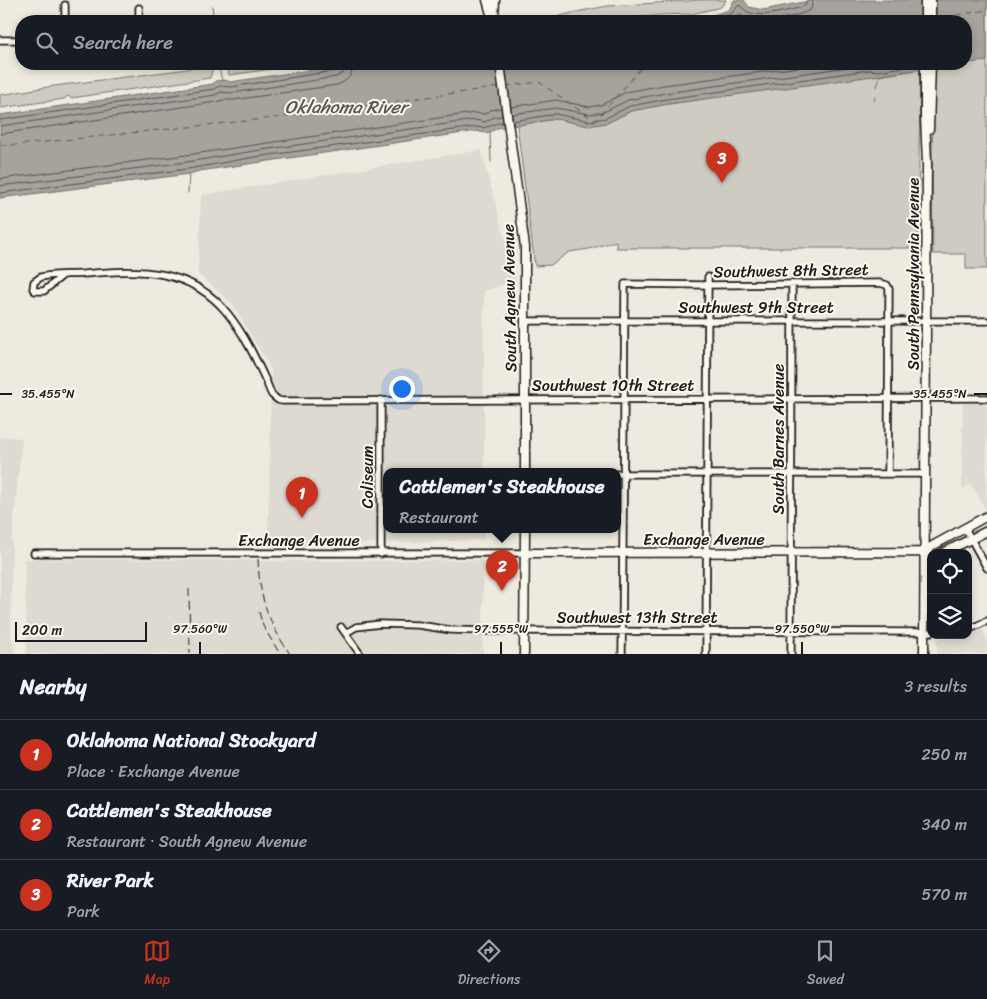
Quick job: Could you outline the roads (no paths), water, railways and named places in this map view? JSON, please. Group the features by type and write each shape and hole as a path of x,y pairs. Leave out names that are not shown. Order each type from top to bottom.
{"main road":[{"path":"925,0 925,15"},
{"path":"931,0 931,15"},
{"path":"491,2 493,15"},
{"name":"South Agnew Avenue","path":"501,70 525,247 524,468"},
{"name":"South Pennsylvania Avenue","path":"925,70 927,163 925,474 927,553"},
{"name":"South Pennsylvania Avenue","path":"927,105 930,70"},
{"path":"930,549 934,544 987,516"},
{"path":"954,549 987,532"},
{"path":"524,533 524,654"},
{"name":"Exchange Avenue","path":"524,553 927,553"},
{"name":"South Pennsylvania Avenue","path":"924,654 927,632"}],"street":[{"path":"64,5 65,15"},
{"path":"139,8 139,15"},
{"path":"0,40 15,40"},
{"name":"Southwest 10th Street","path":"64,275 44,292 33,289 32,285 37,279 48,276 106,272 139,271 164,274 182,280 206,293 227,313 252,351 274,398 282,400 987,398"},
{"path":"706,654 708,278"},
{"name":"Southwest 8th Street","path":"624,322 625,284 884,283 889,289 888,473"},
{"name":"South Barnes Avenue","path":"790,654 792,284"},
{"name":"Southwest 9th Street","path":"525,321 987,321"},
{"path":"620,468 624,399 624,322"},
{"name":"Coliseum","path":"381,400 381,554"},
{"path":"621,474 925,474"},
{"path":"621,500 623,552 622,654"},
{"path":"966,528 987,568"},
{"name":"Exchange Avenue","path":"34,552 524,553"},
{"path":"972,628 987,621"},
{"name":"Southwest 13th Street","path":"346,633 356,627 380,624 418,625 455,630 927,632"},
{"path":"341,627 360,654"}],"water":[{"path":"734,0 744,0 749,7 763,10 814,0 987,0 987,61 972,62 972,15 713,15 729,10"},
{"name":"Oklahoma River","path":"310,70 917,70 668,104 631,111 607,123 588,126 556,119 497,128 487,132 477,131 189,174 0,198 0,115 213,84 215,81 225,80 230,82"}],"waterway":[{"path":"212,6 213,15"},
{"path":"219,70 222,81"},
{"path":"877,87 880,76"},
{"path":"874,101 875,97"},
{"path":"490,132 491,162"},
{"path":"188,193 189,174"}],"railway":[{"path":"258,559 260,585 266,609 270,620 290,654"},
{"path":"189,589 190,654"},
{"path":"259,612 263,626 280,654"}],"place":[{"name":"River Park","path":"722,183"},
{"name":"Oklahoma National Stockyard","path":"302,518"},
{"name":"Cattlemen's Steakhouse","path":"502,591"}]}
